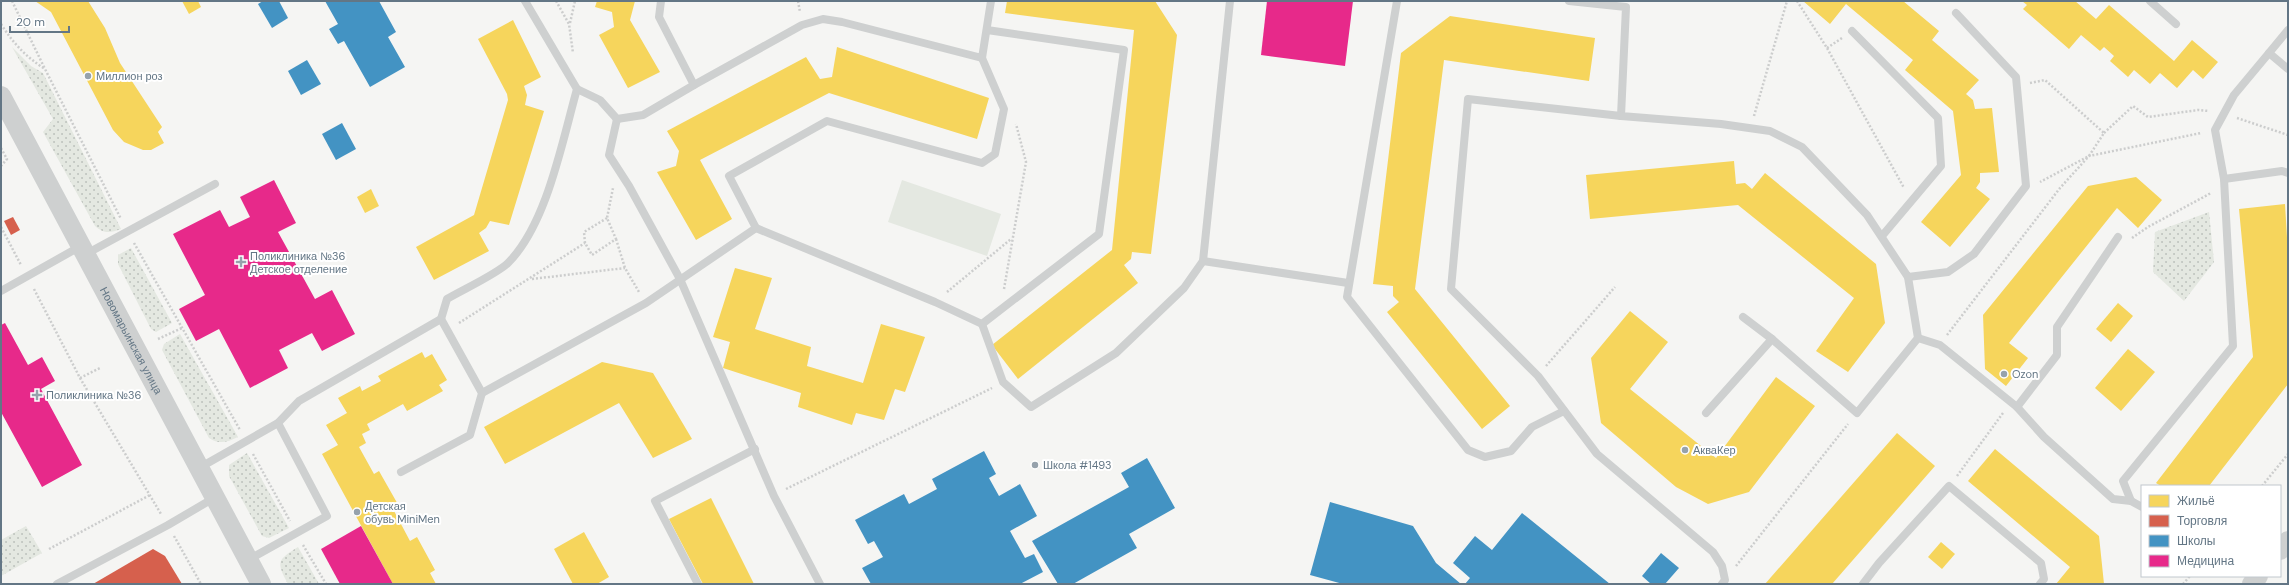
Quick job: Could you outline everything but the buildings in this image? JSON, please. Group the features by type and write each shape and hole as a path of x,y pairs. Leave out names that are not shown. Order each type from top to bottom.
{"street":[{"name":"Новомарьинская улица","path":"1,96 261,584"},
{"path":"2281,549 2288,541"}],"lane":[{"path":"525,1 577,89 600,100 617,119"},
{"path":"661,1 659,17 694,86"},
{"path":"991,1 982,58 1004,109 995,154 982,163 827,121 730,176 756,228 935,302 982,324 1003,382 1031,407 1116,353 1184,288 1203,261 1230,1"},
{"path":"1397,1 1348,283 1347,297 1468,450 1485,457 1510,451 1532,427 1564,411"},
{"path":"1569,1 1626,7 1621,116"},
{"path":"2150,1 2176,24"},
{"path":"1908,276 1948,272 1974,254 2026,186 2016,77 1956,13"},
{"path":"617,119 643,115 802,25 823,20 842,22 982,58"},
{"path":"982,324 1099,234 1124,50 987,30"},
{"path":"2131,501 2123,480 2233,346 2224,183 2216,130 2223,113 2234,95 2288,30"},
{"path":"1852,31 1938,118 1941,166 1882,236"},
{"path":"2269,53 2288,70"},
{"path":"482,394 446,331 441,319 447,299 507,264 520,249 542,208 577,89"},
{"path":"1724,582 1722,566 1713,552 1597,454 1538,376 1451,289 1468,99 1621,116 1751,128 1770,131 1802,147 1867,215 1908,276 1918,338 1857,413 1772,339 1743,317"},
{"path":"617,119 609,155 617,170 629,186 680,279 755,449 774,496 820,584"},
{"path":"2224,183 2282,171 2288,173"},
{"path":"1,291 27,276 83,250 128,232 215,184"},
{"path":"401,472 470,435 482,394 646,302 756,228"},
{"path":"2014,405 2057,355 2057,327 2118,237"},
{"path":"1203,261 1348,283"},
{"path":"200,468 278,423 299,401 441,319"},
{"path":"1918,338 1940,345 2014,405 2044,437 2113,499 2131,501 2141,506"},
{"path":"1706,413 1772,339"},
{"path":"248,560 327,516 278,423"},
{"path":"698,584 655,502 755,449"},
{"path":"1863,584 1879,563 1949,486 2041,564 2044,579 2040,584"},
{"path":"57,584 168,525 214,498"}],"path":[{"path":"12,1 128,232 326,584"},
{"path":"556,1 570,24"},
{"path":"575,1 570,24 577,89"},
{"path":"1751,128 1787,1"},
{"path":"1797,1 1827,48 1912,201"},
{"path":"1,24 12,41 28,58 45,69"},
{"path":"2017,86 2045,80 2104,133"},
{"path":"1940,345 2060,188 2088,156 2104,133 2133,106 2148,117 2198,110 2223,113 2288,135"},
{"path":"1000,310 1026,162 1015,121"},
{"path":"2026,186 2033,185 2088,156 2216,130"},
{"path":"1,148 7,159 1,166"},
{"path":"617,170 607,218 616,239 625,268 646,302"},
{"path":"2118,237 2131,238 2224,183"},
{"path":"607,218 584,232 586,244 592,255 616,239"},
{"path":"1,227 80,378 168,525 201,584"},
{"path":"935,302 1012,239"},
{"path":"446,331 586,244"},
{"path":"529,279 625,268"},
{"path":"1538,376 1615,287"},
{"path":"158,339 182,328"},
{"path":"80,378 100,368"},
{"path":"774,496 1003,382"},
{"path":"1949,486 2014,405"},
{"path":"1724,582 1857,413"},
{"path":"2263,485 2288,454"},
{"path":"49,549 150,495"}],"shaded area":[{"path":"12,47 31,66 43,73 121,229 104,232 95,226 43,132 53,119"},
{"path":"902,180 1001,214 987,256 888,222"},
{"path":"2209,212 2214,262 2184,301 2153,272 2155,232"},
{"path":"131,248 172,323 156,332 151,329 118,264 118,255"},
{"path":"180,334 238,437 224,442 217,442 209,438 162,350 164,344"},
{"path":"247,453 289,528 269,538 262,536 229,476 229,465"},
{"path":"26,526 42,553 1,576 1,540"},
{"path":"298,547 319,584 288,584 280,566 281,562 286,555"}],"place":[{"name":"Миллион роз","path":"88,76"},
{"name":"Поликлиника №36 Детское отделение","path":"241,262"},
{"name":"Ozon","path":"2004,374"},
{"name":"Поликлиника №36","path":"37,395"},
{"name":"АкваКер","path":"1685,450"},
{"name":"Школа #1493","path":"1035,465"},
{"name":"Детская обувь MiniMen","path":"357,512"}]}
